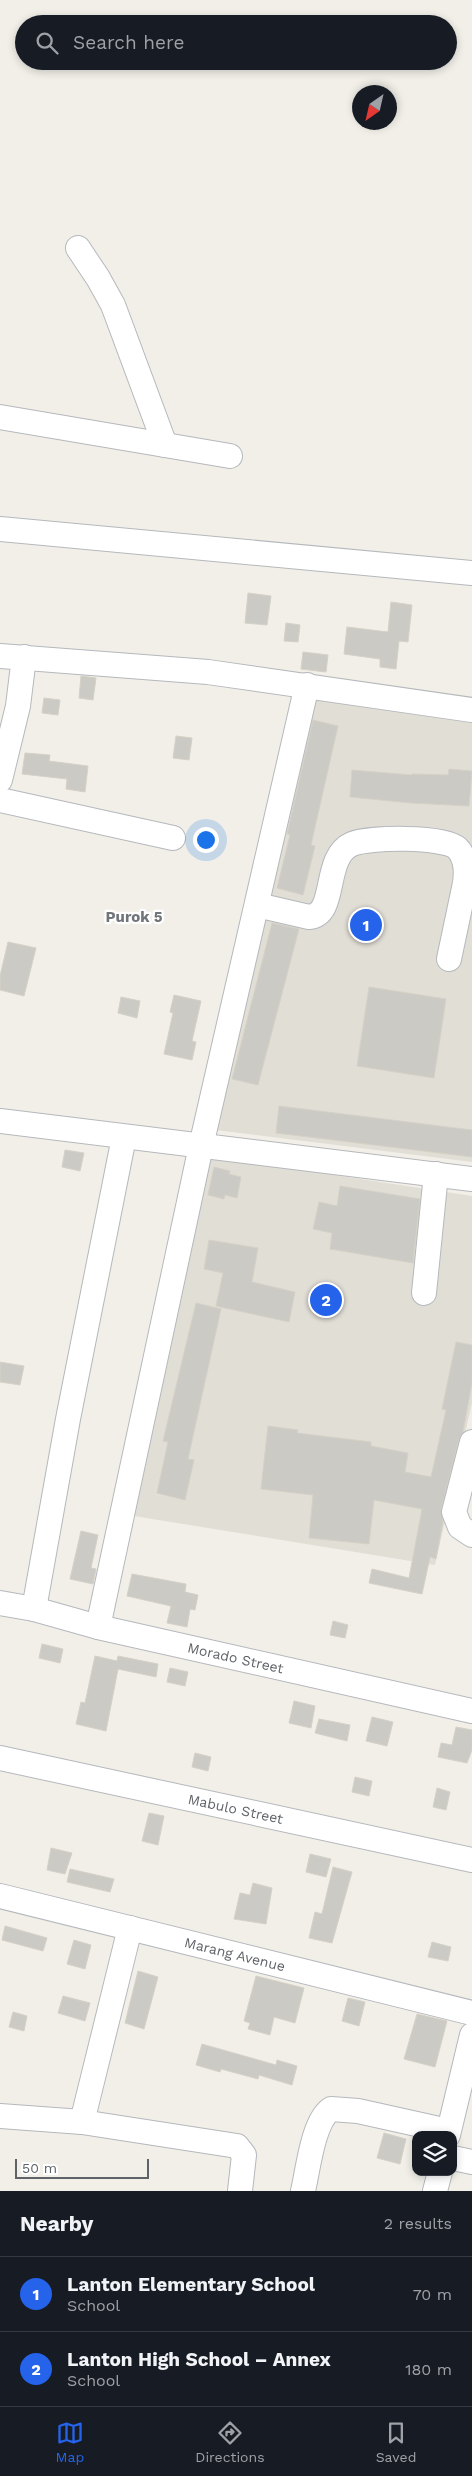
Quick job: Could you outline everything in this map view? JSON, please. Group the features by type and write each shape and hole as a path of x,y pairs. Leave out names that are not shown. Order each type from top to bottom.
{"street":[{"path":"78,248 113,305 165,445"},
{"path":"0,417 230,456"},
{"path":"0,529 472,573"},
{"path":"0,656 208,672 472,710"},
{"path":"0,780 18,706 24,657"},
{"path":"98,1627 201,1146 307,685"},
{"path":"0,800 173,838"},
{"path":"256,905 309,917 317,916 325,904 336,860 340,853 353,843 403,838 440,840 456,847 464,860 466,880 449,959"},
{"path":"0,1121 472,1179"},
{"path":"34,1609 68,1419 124,1137"},
{"path":"424,1293 436,1174"},
{"path":"472,1442 454,1512 460,1527 472,1535"},
{"name":"Morado Street","path":"0,1603 34,1609 98,1627 472,1711"},
{"name":"Mabulo Street","path":"0,1758 472,1860"},
{"name":"Marang Avenue","path":"0,1896 472,2012"},
{"path":"82,2122 130,1928"},
{"path":"448,2131 472,2035"},
{"path":"303,2191 318,2128 325,2113 331,2109 358,2111 440,2131"},
{"path":"0,2116 82,2122 237,2146 244,2155 240,2191"},
{"path":"457,2159 472,2162"},
{"path":"435,2191 439,2176"}],"shaded area":[{"path":"310,699 472,720 472,1162 215,1130"},
{"path":"209,1156 472,1196 472,1403 435,1565 134,1516"}],"building":[{"path":"248,593 271,596 267,625 245,623"},
{"path":"391,602 412,605 408,642 399,641 396,669 380,667 380,659 344,654 347,627 388,632"},
{"path":"286,623 300,625 298,642 284,641"},
{"path":"303,652 328,655 326,672 301,669"},
{"path":"81,676 96,678 93,700 79,698"},
{"path":"44,698 60,700 58,715 42,713"},
{"path":"313,720 338,726 311,845 315,846 303,895 277,888 290,835 287,834"},
{"path":"176,736 192,738 189,760 173,758"},
{"path":"25,753 50,755 49,761 88,766 85,792 66,789 67,779 22,774"},
{"path":"449,769 472,771 469,806 350,797 352,770 412,775 448,775"},
{"path":"272,923 299,929 258,1085 232,1079"},
{"path":"8,942 36,948 24,996 0,990 0,976"},
{"path":"369,987 446,999 434,1078 357,1066"},
{"path":"174,995 201,1001 192,1041 196,1042 192,1060 164,1054 173,1013 170,1012"},
{"path":"121,997 140,1001 137,1018 118,1013"},
{"path":"279,1106 472,1130 472,1157 276,1133"},
{"path":"65,1150 84,1153 80,1171 62,1167"},
{"path":"214,1167 230,1171 229,1174 241,1177 237,1198 225,1195 224,1199 208,1195"},
{"path":"340,1186 420,1199 413,1263 330,1249 332,1233 313,1229 319,1202 337,1206"},
{"path":"209,1240 258,1248 252,1282 295,1292 289,1322 216,1306 223,1273 204,1269"},
{"path":"196,1303 221,1309 188,1459 194,1460 185,1500 157,1493 168,1442 163,1441"},
{"path":"456,1342 472,1345 472,1383 463,1432 459,1439 441,1509 443,1522 436,1559 430,1557 422,1594 369,1583 372,1569 409,1578 422,1509 374,1500 369,1544 309,1538 313,1495 261,1489 268,1426 298,1430 297,1433 371,1442 371,1446 408,1453 405,1472 431,1477 446,1410 442,1409"},
{"path":"0,1362 24,1366 20,1385 0,1382"},
{"path":"81,1531 98,1535 91,1568 96,1569 93,1584 70,1579"},
{"path":"132,1574 186,1584 185,1592 198,1595 195,1610 190,1609 187,1627 167,1623 171,1606 127,1596"},
{"path":"333,1621 348,1625 345,1638 330,1635"},
{"path":"42,1644 63,1649 60,1663 39,1658"},
{"path":"95,1656 117,1661 118,1656 158,1664 156,1677 118,1669 106,1731 76,1724 81,1702 85,1703"},
{"path":"170,1668 188,1672 185,1686 167,1682"},
{"path":"294,1701 315,1706 311,1728 289,1723"},
{"path":"372,1717 393,1722 387,1746 366,1741"},
{"path":"319,1719 350,1725 347,1741 315,1733"},
{"path":"456,1727 472,1730 472,1750 467,1763 438,1757 441,1743 452,1745"},
{"path":"195,1753 211,1757 208,1771 192,1767"},
{"path":"355,1777 372,1781 369,1796 352,1792"},
{"path":"437,1788 450,1792 446,1810 433,1807"},
{"path":"149,1813 164,1816 158,1845 142,1841"},
{"path":"51,1848 72,1853 65,1874 47,1870"},
{"path":"310,1854 331,1859 326,1877 306,1872"},
{"path":"333,1867 352,1872 332,1943 309,1938 315,1912 322,1914"},
{"path":"70,1869 114,1879 110,1892 67,1882"},
{"path":"253,1883 272,1888 266,1924 234,1919 240,1893 250,1895"},
{"path":"5,1926 47,1938 43,1951 2,1940"},
{"path":"74,1940 91,1945 85,1969 67,1964"},
{"path":"432,1942 451,1947 448,1961 428,1957"},
{"path":"138,1971 158,1977 144,2029 125,2023"},
{"path":"256,1976 304,1988 295,2023 274,2017 270,2035 248,2029 250,2023 244,2021"},
{"path":"63,1996 90,2003 85,2021 58,2013"},
{"path":"348,1998 365,2002 359,2026 342,2021"},
{"path":"13,2012 27,2016 24,2031 9,2027"},
{"path":"417,2014 447,2021 435,2067 404,2059"},
{"path":"202,2044 276,2065 277,2060 297,2066 292,2085 259,2075 258,2079 221,2069 220,2072 196,2065"},
{"path":"384,2133 406,2139 400,2164 377,2158"}],"place":[{"name":"Lanton Elementary School","path":"366,925"},
{"name":"Lanton High School – Annex","path":"326,1300"}],"district":[{"name":"Purok 5","path":"134,917"}]}
